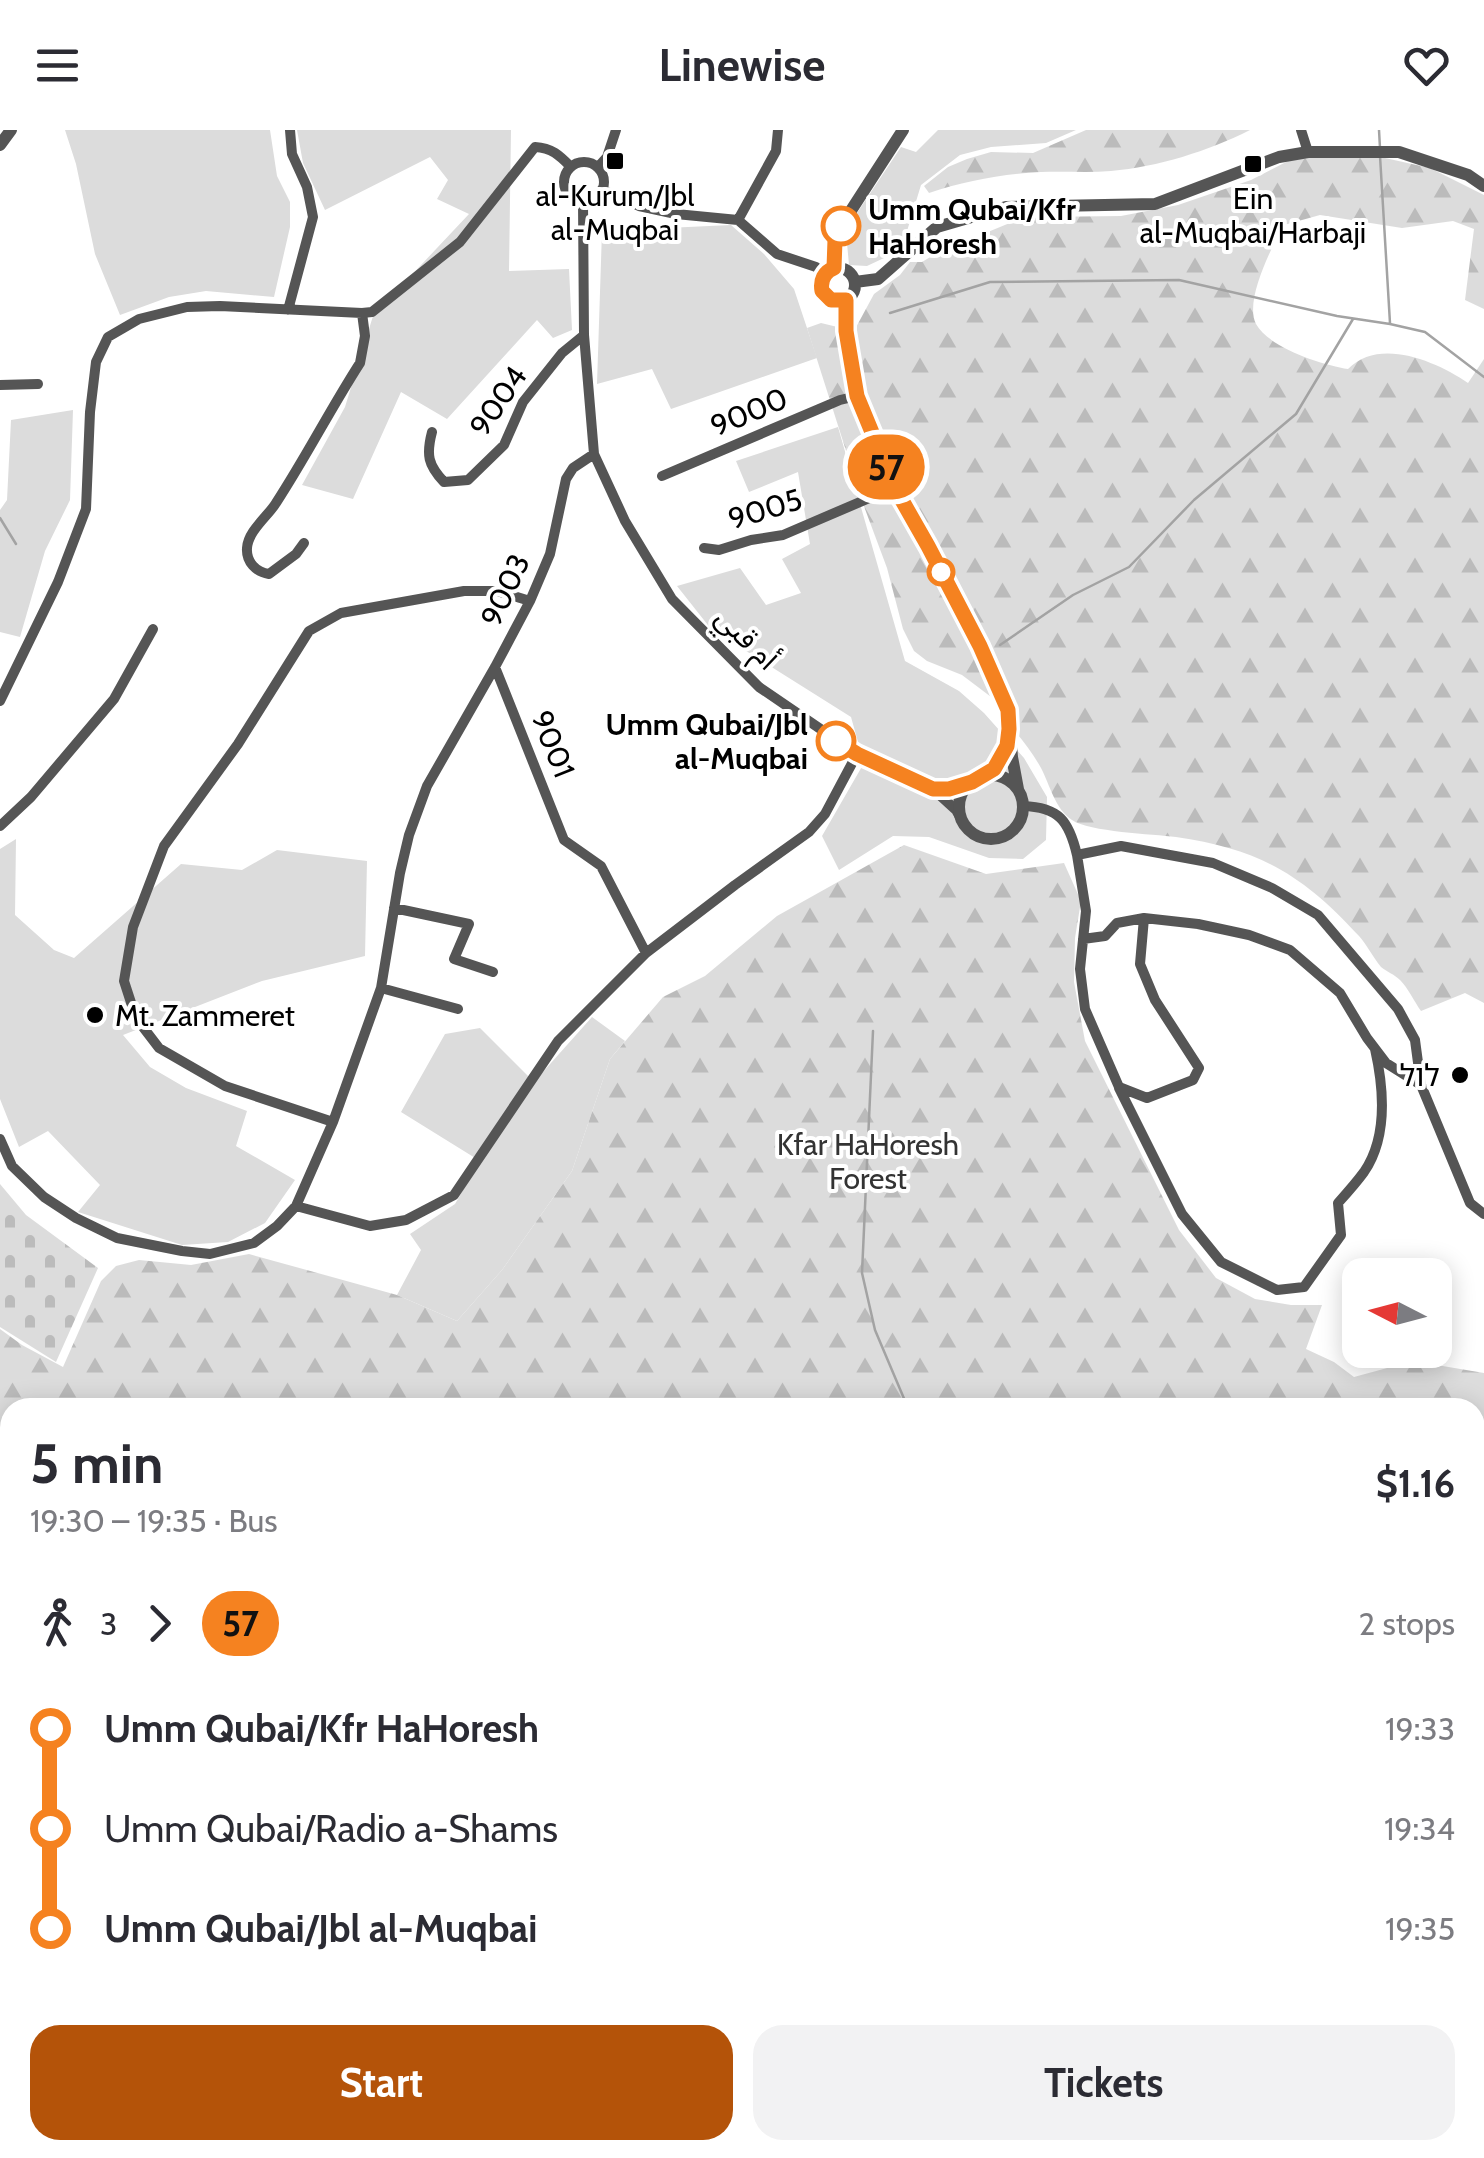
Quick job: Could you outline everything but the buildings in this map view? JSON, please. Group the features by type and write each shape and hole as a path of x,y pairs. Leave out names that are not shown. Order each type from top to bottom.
{"street":[{"path":"288,310 313,217 307,187 292,154 290,130"},
{"path":"598,167 607,157 616,130"},
{"path":"738,220 776,151 778,130"},
{"path":"602,190 639,206 738,220 777,254 829,272 840,268 850,272 855,282 853,293 836,302 824,294 821,282 829,272 835,240 903,130"},
{"path":"1301,130 1308,152"},
{"path":"0,701 58,582 86,508 96,362 108,337 139,320 187,307 372,312 460,242 535,147 558,153 570,166"},
{"path":"855,282 878,279 937,227 1006,207 1155,204 1279,157 1308,152 1399,152 1468,175 1484,186"},
{"path":"581,162 598,167 603,178 602,190 583,202 572,198 565,188 564,176 570,166 581,162"},
{"path":"583,202 584,335 594,454"},
{"path":"846,300 846,331 857,396 895,488 980,646 1008,710 1023,806 1014,831 1004,837 984,839 962,822 960,800 964,790 994,769 1007,746 1009,729"},
{"path":"304,543 269,574 257,570 248,558 249,538 276,503 360,362 365,336 362,313"},
{"name":"9004","path":"432,432 428,448 432,470 444,482 468,480 504,445 524,402 562,353 584,335"},
{"path":"0,384 38,384"},
{"name":"9000","path":"662,476 857,396"},
{"name":"9003","path":"0,1138 12,1166 44,1197 117,1238 210,1254 254,1243 296,1206 333,1122 382,988 409,835 427,786 530,601 550,554 566,479 573,468 594,454"},
{"name":"أم قبي","path":"594,454 625,521 672,599 759,687 857,754 933,789 956,810 962,822"},
{"name":"9005","path":"704,548 719,550 784,535 895,488"},
{"path":"333,1122 225,1086 160,1048 136,1018 124,981 133,926 164,846 238,744 309,631 341,613 464,591 497,591 530,601"},
{"path":"0,826 31,796 114,699 153,628"},
{"name":"9001","path":"496,667 564,840 601,866 646,953"},
{"path":"296,1206 370,1226 406,1220 454,1195 558,1041 646,953 809,832 824,814 857,754"},
{"path":"933,789 949,789 1000,776 1018,789"},
{"path":"1023,806 1041,806 1055,812 1071,832 1086,911 1080,969 1085,1009 1118,1087 1182,1214 1220,1262 1277,1290 1304,1287 1341,1235 1338,1202 1366,1170 1382,1130 1380,1071 1375,1050"},
{"path":"1077,855 1121,846 1212,864 1272,888 1318,915 1398,1009 1415,1040 1421,1085 1470,1203 1484,1214"},
{"path":"394,908 469,924 454,959 493,972"},
{"path":"1083,939 1105,936 1117,923 1144,918 1249,935 1290,950 1340,993 1386,1063 1421,1085"},
{"path":"1118,1087 1147,1098 1193,1080 1199,1068 1155,1000 1140,964 1144,918"},
{"path":"382,988 458,1009"}],"green space":[{"path":"65,130 270,130 277,176 290,202 290,227 274,297 206,291 169,297 120,315 95,254"},
{"path":"297,130 511,130 509,271 569,269 572,330 553,338 537,320 447,419 401,392 353,499 302,485 345,407 373,316 469,214 437,199 448,180 430,157 325,210 303,163"},
{"path":"938,130 1076,130 1046,143 991,147 960,155 921,185 904,241 867,266 849,265 847,243 855,216 901,147 916,152"},
{"path":"1086,130 1250,130 1217,145 1147,166 1102,172 1013,174 929,193 924,186 948,167 967,159 991,152 1033,153"},
{"path":"1328,156 1385,158 1430,168 1484,195 1484,309 1465,300 1474,229 1453,221 1402,228 1320,215 1284,225 1256,288 1253,314 1263,333 1284,348 1348,369 1375,355 1391,354 1424,360 1468,383 1484,359 1484,1003 1465,993 1421,1011 1403,983 1381,967 1338,914 1298,881 1255,857 1205,842 1092,827 1066,815 1032,754 1000,714 1007,709 962,675 927,661 914,651 903,629 887,568 807,328 821,323 854,331 874,294 900,275 910,262 922,262 1017,220 1121,216 1178,205 1251,180 1290,160"},
{"path":"731,225 764,254 794,289 817,358 671,409 652,369 597,384 602,231"},
{"path":"73,410 70,500 45,551 20,637 0,632 0,510 7,500 11,420"},
{"path":"838,427 905,661 959,691 984,713 1024,758 1047,797 1046,840 1023,859 989,858 929,837 893,836 839,870 822,836 864,763 851,717 711,629 677,586 740,568 766,605 801,593 782,559 810,544 798,472 749,492 736,461"},
{"path":"16,839 15,915 54,950 74,958 181,864 242,870 277,850 367,861 365,956 262,981 123,1035 150,1067 186,1088 247,1111 236,1146 295,1180 265,1223 228,1242 182,1245 78,1212 100,1185 48,1131 19,1147 0,1099 0,849"},
{"name":"Kfar HaHoresh Forest","path":"904,845 986,874 1064,863 1081,901 1074,982 1085,1041 1179,1230 1216,1278 1255,1299 1322,1305 1306,1349 1354,1377 1387,1368 1452,1368 1484,1373 1484,1398 0,1398 0,1329 63,1367 101,1281 116,1266 139,1260 191,1265 249,1254 397,1295 457,1321 502,1270 572,1171 610,1059 663,997 705,976 777,916"},
{"path":"592,1017 625,1041 610,1059 572,1171 502,1270 457,1321 397,1295 421,1250 410,1234 455,1204 480,1161 401,1112 445,1034 480,1028 534,1082"},
{"path":"0,1184 26,1215 98,1268 56,1362 0,1327"}],"waterway":[{"path":"1379,130 1380,148"},
{"path":"1380,156 1390,323"},
{"path":"890,313 990,282 1179,280 1425,332 1484,377"},
{"path":"1000,645 1073,595 1129,567 1194,500 1296,414 1353,319"},
{"path":"0,518 16,544"},
{"path":"873,1031 862,1273 875,1330 904,1398"}],"bus line":[{"name":"57","path":"836,741 933,789 949,789 994,769 1007,746 1009,729 1008,710 980,646 895,488 857,396 846,331 846,300 826,298 821,282 834,268 835,240 841,226"}],"place":[{"name":"al-Kurum/Jbl al-Muqbai","path":"615,161"},
{"name":"Ein al-Muqbai/Harbaji","path":"1253,164"},
{"name":"Umm Qubai/Kfr HaHoresh","path":"841,226"},
{"name":"Umm Qubai/Jbl al-Muqbai","path":"836,741"},
{"name":"Mt. Zammeret","path":"95,1015"},
{"name":"לול","path":"1460,1075"}]}
